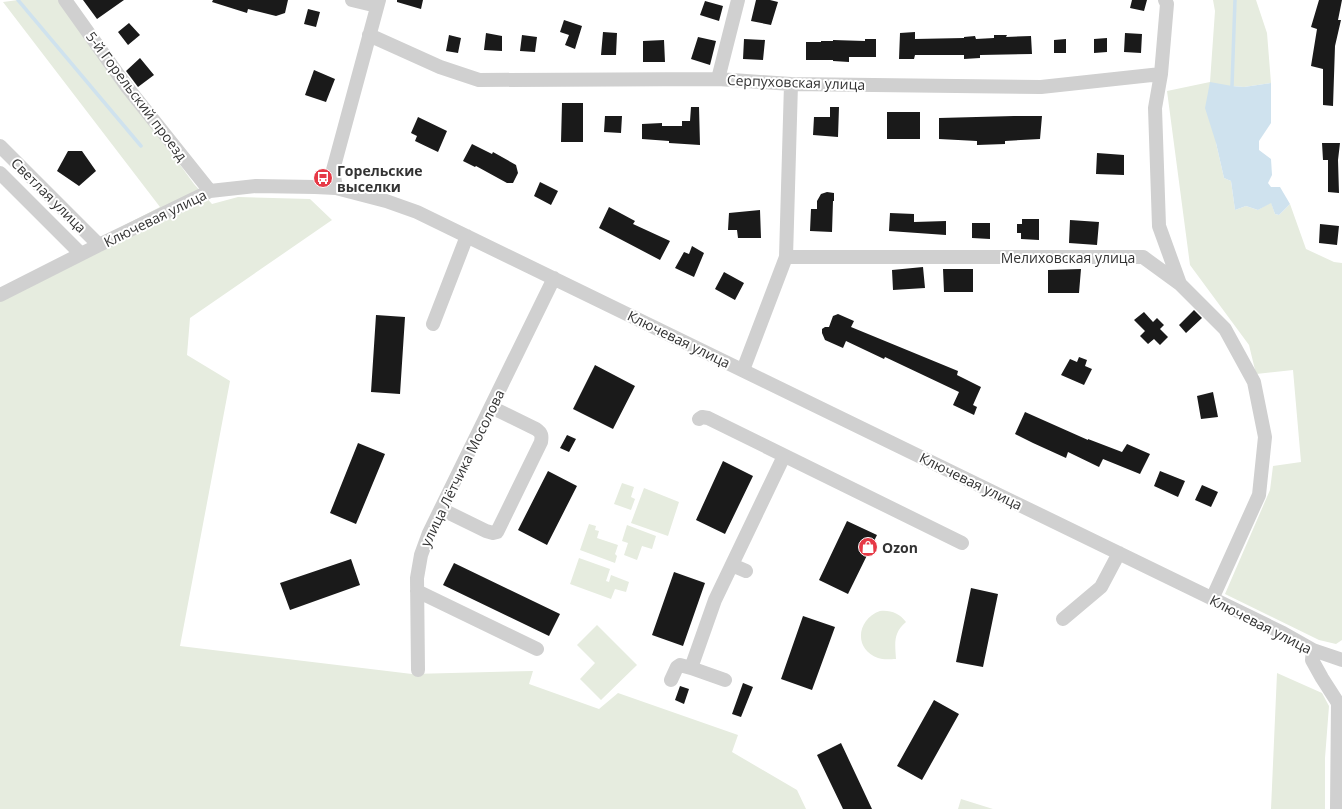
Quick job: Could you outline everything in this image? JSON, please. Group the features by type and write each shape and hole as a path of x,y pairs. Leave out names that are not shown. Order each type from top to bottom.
{"street":[{"name":"5-й Горельский проезд","path":"65,0 127,86 210,191"},
{"path":"336,188 333,170 378,3 352,0"},
{"path":"718,79 738,0"},
{"path":"1166,2 1161,74 1155,108 1159,226 1180,284"},
{"name":"Серпуховская улица","path":"370,35 440,67 479,80 718,79 791,84 1041,87 1161,74"},
{"path":"743,370 786,257 791,84"},
{"name":"Светлая улица","path":"0,146 99,245"},
{"name":"Светлая улица","path":"0,172 80,254"},
{"name":"Ключевая улица","path":"0,295 80,254 210,191 256,186 336,188 386,201 418,212 1283,633 1313,650 1342,660"},
{"path":"433,324 467,236"},
{"name":"Мелиховская улица","path":"786,257 1143,257 1180,284 1225,329 1254,382 1265,437 1259,495 1212,599"},
{"name":"улица Лётчика Мосолова","path":"418,670 417,578 421,555 429,533 554,278"},
{"path":"441,509 486,531 493,533 497,532 499,528 542,437 541,433 536,429 491,407"},
{"path":"699,419 708,418 962,543"},
{"path":"691,668 715,600 784,456"},
{"path":"1062,619 1101,588 1119,553"},
{"path":"732,565 746,570"},
{"path":"417,590 537,649"},
{"path":"1313,650 1312,660 1338,703 1337,809"},
{"path":"671,680 677,667 680,665 725,680"}],"shaded area":[{"path":"18,0 60,0 194,184 212,204 238,197 310,199 332,220 190,318 187,355 230,381 180,646 412,674 533,671 529,684 599,709 618,693 738,735 732,752 797,790 806,809 0,809 0,289 160,207 3,2"},
{"path":"1213,0 1256,0 1267,33 1271,83 1244,87 1232,86 1216,143 1224,178 1231,181 1235,210 1246,206 1258,210 1271,202 1275,214 1279,215 1290,204 1306,249 1334,262 1342,263 1342,640 1336,644 1319,640 1225,594 1270,490 1273,466 1301,462 1293,370 1256,374 1249,345 1190,265 1167,91 1210,82 1215,11"},
{"path":"622,483 634,487 631,497 635,499 631,510 614,504"},
{"path":"644,488 679,502 668,536 631,523"},
{"path":"589,524 596,526 595,530 599,531 597,538 618,545 615,554 617,556 615,563 580,550"},
{"path":"627,525 656,536 652,549 642,546 637,560 624,555 628,543 622,541"},
{"path":"579,558 610,569 606,581 609,582 611,575 629,582 626,592 615,589 611,599 570,584"},
{"path":"880,611 894,613 901,616 906,622 897,634 895,643 896,659 878,658 870,654 862,641 861,634 866,620"},
{"path":"597,625 637,665 601,700 580,679 595,663 577,645"},
{"path":"1277,673 1322,693 1329,706 1325,758 1325,809 1271,809"},
{"path":"961,799 993,809 958,809"}],"water":[{"path":"1210,82 1244,87 1271,83 1271,123 1259,141 1259,150 1271,159 1272,175 1268,183 1271,187 1280,187 1290,204 1279,215 1275,214 1271,203 1258,210 1246,206 1235,210 1231,181 1224,178 1216,143 1205,108"}],"building":[{"path":"83,0 124,0 97,19"},
{"path":"213,0 288,0 285,13 276,16 248,9 247,13 212,2"},
{"path":"397,0 423,0 421,9 397,2"},
{"path":"756,0 770,0 778,2 771,25 751,21"},
{"path":"1132,0 1147,0 1144,11 1130,8"},
{"path":"1319,0 1342,0 1338,20 1341,20 1335,46 1333,106 1323,105 1323,69 1311,66 1317,29 1311,27"},
{"path":"705,1 723,6 719,21 700,15"},
{"path":"308,9 320,12 316,27 304,24"},
{"path":"564,20 582,26 575,49 565,45 569,35 560,32"},
{"path":"129,23 140,35 128,45 118,32"},
{"path":"603,32 617,33 616,55 601,55"},
{"path":"915,32 915,39 964,38 975,36 976,39 994,38 994,35 1007,35 1006,37 1031,36 1032,54 980,55 980,58 964,59 964,55 915,55 914,59 899,59 900,33"},
{"path":"486,33 502,36 502,51 484,50"},
{"path":"1125,33 1142,34 1141,53 1124,52"},
{"path":"449,35 461,38 458,53 446,51"},
{"path":"522,35 537,37 535,52 520,51"},
{"path":"698,37 716,41 710,65 691,59"},
{"path":"1107,38 1107,52 1094,53 1094,39"},
{"path":"744,39 765,40 763,60 743,59"},
{"path":"865,39 876,39 876,57 849,57 849,62 833,60 806,60 806,42 833,40 865,41"},
{"path":"1066,39 1066,53 1054,53 1054,40"},
{"path":"664,40 665,62 643,62 643,41"},
{"path":"140,58 154,75 138,87 126,71"},
{"path":"314,70 335,79 326,102 305,95"},
{"path":"562,103 583,103 583,142 561,142"},
{"path":"691,107 699,107 700,145 669,143 669,141 642,139 642,124 662,123 662,126 682,126 682,121 690,121"},
{"path":"830,107 839,107 838,137 813,135 814,117 830,117"},
{"path":"887,112 920,112 920,139 887,139"},
{"path":"605,116 622,116 621,133 604,132"},
{"path":"1042,116 1040,139 1005,141 1005,144 977,145 977,141 939,139 939,118"},
{"path":"418,117 447,131 438,152 415,141 417,136 411,133"},
{"path":"1322,143 1340,143 1338,160 1339,193 1328,192 1328,160 1323,160"},
{"path":"472,144 492,154 493,152 516,165 518,173 513,183 507,183 476,166 475,167 463,161"},
{"path":"68,151 82,151 96,171 79,186 57,171"},
{"path":"1097,153 1124,155 1124,175 1096,174"},
{"path":"540,182 558,191 551,205 534,196"},
{"path":"827,192 834,193 832,232 810,231 811,209 817,209 817,201 821,194"},
{"path":"609,207 635,221 633,224 670,241 660,260 599,228"},
{"path":"760,210 761,238 738,238 737,230 728,230 729,213"},
{"path":"890,213 914,214 914,222 946,221 946,235 889,231"},
{"path":"1022,219 1039,219 1039,240 1021,239 1021,233 1017,233 1017,224 1022,224"},
{"path":"1070,220 1099,222 1097,245 1069,243"},
{"path":"972,223 990,223 990,239 972,238"},
{"path":"1320,224 1339,226 1337,245 1319,243"},
{"path":"692,246 704,253 694,277 675,268 684,252 689,254"},
{"path":"923,267 925,288 893,290 892,270"},
{"path":"943,269 973,269 973,292 944,292"},
{"path":"1081,269 1079,293 1048,293 1048,270"},
{"path":"724,272 744,283 735,300 715,289"},
{"path":"1194,310 1202,318 1186,333 1179,325"},
{"path":"1144,312 1153,322 1157,318 1164,325 1160,329 1168,337 1160,345 1154,339 1148,344 1140,336 1145,331 1134,320"},
{"path":"838,314 854,321 851,327 958,371 957,375 981,387 973,405 977,407 974,415 953,405 959,392 885,357 884,359 846,341 843,348 825,340 822,329 829,327 833,316"},
{"path":"376,315 405,317 400,394 371,392"},
{"path":"1079,357 1087,360 1085,366 1092,369 1084,385 1061,375 1070,359 1077,362"},
{"path":"595,365 635,386 613,429 573,409"},
{"path":"1213,392 1218,417 1201,419 1197,396"},
{"path":"1025,412 1088,440 1122,452 1127,444 1150,454 1140,474 1103,459 1099,467 1068,452 1066,458 1015,434"},
{"path":"567,435 576,439 569,452 560,448"},
{"path":"358,443 385,454 356,524 330,513"},
{"path":"723,461 753,476 725,534 696,520"},
{"path":"548,471 577,486 547,545 518,530"},
{"path":"1160,471 1185,481 1178,497 1154,486"},
{"path":"1202,485 1218,492 1211,507 1195,500"},
{"path":"847,521 877,535 848,594 819,580"},
{"path":"351,559 360,585 290,610 280,583"},
{"path":"454,563 560,614 549,636 443,585"},
{"path":"674,572 705,583 683,646 652,635"},
{"path":"971,588 998,594 983,667 956,662"},
{"path":"803,616 835,627 812,690 781,679"},
{"path":"743,683 753,687 741,717 732,714"},
{"path":"680,686 689,689 684,704 675,700"},
{"path":"934,700 959,714 922,780 897,766"},
{"path":"841,743 872,809 843,809 817,755"}],"waterway":[{"path":"18,0 141,146"},
{"path":"1232,86 1235,0"}],"place":[{"name":"Горельские выселки","path":"323,178"},
{"name":"Ozon","path":"868,547"}]}
